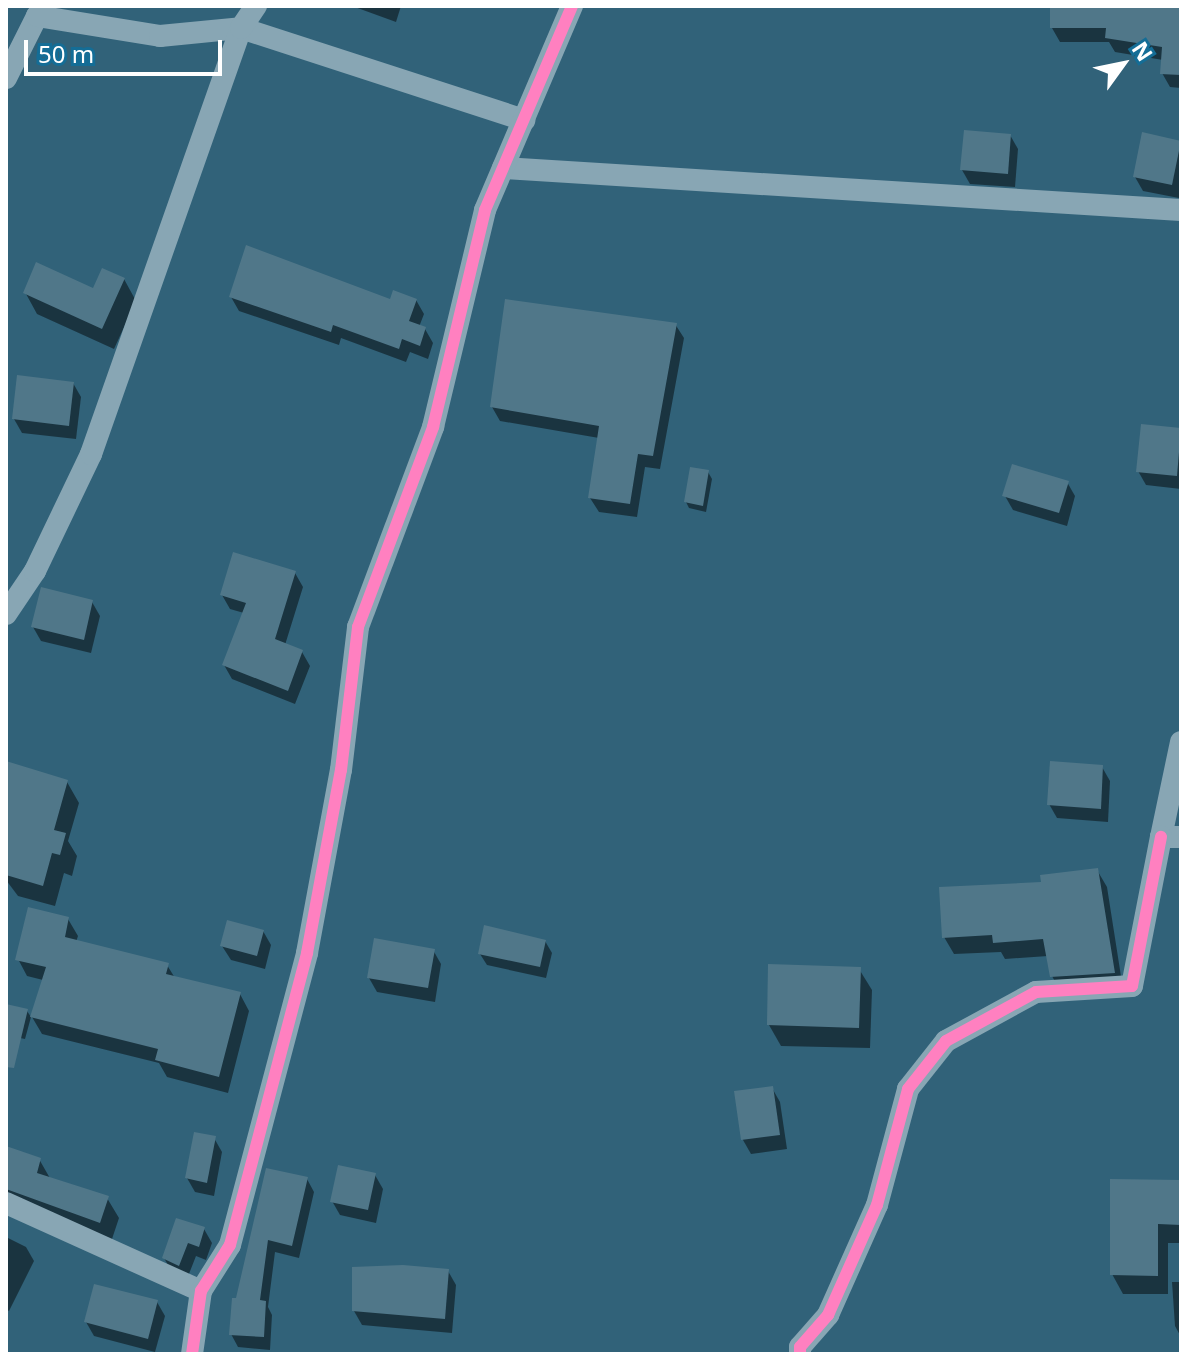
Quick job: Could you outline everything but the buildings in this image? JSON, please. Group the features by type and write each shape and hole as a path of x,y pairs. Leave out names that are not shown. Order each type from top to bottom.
{"street":[{"path":"6,614 35,571 91,454 241,28 256,6"},
{"path":"192,1354 201,1291 230,1245 307,953 341,770 358,627 433,427 485,210 572,6"},
{"path":"6,78 37,16 160,36 241,28 524,120"},
{"path":"503,168 1181,210"},
{"path":"800,1354 800,1347 828,1315 877,1205 908,1089 946,1041 1036,992 1132,986 1171,837 1181,742"},
{"path":"6,1203 201,1291"}],"cycle path":[{"path":"192,1354 201,1291 230,1245 307,953 341,770 358,627 433,427 485,210 572,6"},
{"path":"800,1354 800,1347 828,1315 877,1205 908,1089 946,1041 1036,992 1132,986 1161,837"}]}
